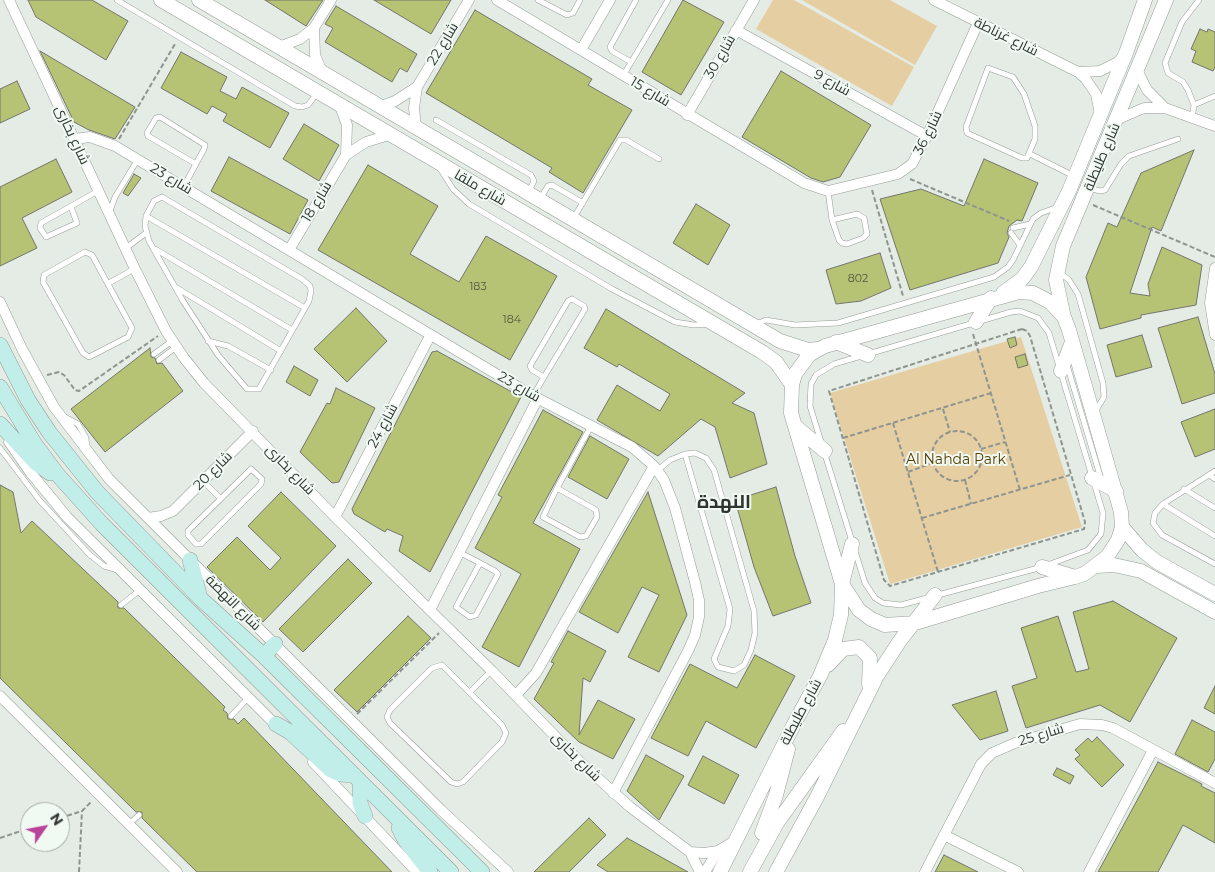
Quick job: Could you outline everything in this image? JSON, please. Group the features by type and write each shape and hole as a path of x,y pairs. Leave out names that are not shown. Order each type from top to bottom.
{"main road":[{"name":"شارع النهضة","path":"0,345 28,400 72,463 97,492 201,599 264,656 483,872"},
{"path":"0,388 34,444 57,474 102,524 451,872"},
{"path":"0,424 40,468 57,474"},
{"path":"190,560 201,599"},
{"path":"264,656 275,644"},
{"path":"276,724 290,732 331,770 357,779"},
{"path":"357,779 360,803 365,816"},
{"path":"397,819 405,840 430,872"}],"street":[{"name":"شارع بخارى","path":"9,0 166,331 204,383 335,517 613,793 690,852 700,872"},
{"name":"شارع ملقا","path":"161,0 769,357 792,385"},
{"name":"شارع ملقا","path":"199,0 218,6 279,47 379,107 753,326 789,345 808,350 818,348"},
{"path":"279,47 300,39 314,28 331,0"},
{"name":"شارع 22","path":"416,128 414,108 417,87 469,0"},
{"name":"شارع 15","path":"498,0 687,115 804,182 828,191"},
{"path":"580,50 610,0"},
{"name":"شارع 30","path":"687,115 754,0"},
{"name":"شارع غرناطة","path":"934,0 1078,72 1085,78 1096,94 1100,114"},
{"path":"1157,20 1155,13 1159,0"},
{"name":"شارع طليطلة","path":"1122,527 1116,491 1057,290 1056,270 1072,225 1138,72 1166,0"},
{"name":"شارع طليطلة","path":"996,297 1018,282 1031,267 1069,191 1145,2"},
{"name":"شارع 36","path":"828,191 870,183 898,174 912,164 927,136 978,23"},
{"path":"314,28 315,55 323,73"},
{"name":"شارع 9","path":"736,30 927,136"},
{"path":"1078,72 1100,71 1109,68 1126,53"},
{"path":"1138,72 1147,90 1165,108"},
{"name":"شارع 22","path":"379,107 403,97 417,87"},
{"name":"شارع 18","path":"340,106 347,125 346,155"},
{"path":"1118,119 1144,108 1165,108 1215,126"},
{"name":"شارع 18","path":"289,250 346,155 366,142 390,135"},
{"name":"شارع 23","path":"74,139 90,137 115,146 138,159 430,336 536,397 637,451 656,469 671,496 675,508 699,600 699,617 695,635 688,651 613,793"},
{"path":"1069,191 1064,220 1066,225 1072,225"},
{"path":"1215,268 1210,303 1215,336"},
{"path":"1064,317 1050,302 1033,293 1019,292 836,342 818,348 801,364 792,385 791,413 842,584 859,610 871,620 885,625 915,622 1075,577 1096,566 1113,550 1122,527 1142,550 1157,562 1215,594"},
{"path":"973,323 996,297"},
{"name":"شارع النهضة","path":"0,302 22,349 60,415 86,452 110,480 441,810 508,872"},
{"name":"شارع 24","path":"335,517 430,336"},
{"path":"836,342 868,355"},
{"path":"1063,366 1072,342"},
{"path":"430,610 536,397"},
{"path":"795,426 825,452"},
{"path":"0,428 30,472 54,502 276,724 417,872"},
{"name":"شارع 20","path":"148,518 161,516 173,511 253,431"},
{"path":"516,695 536,673 656,469"},
{"path":"1097,481 1116,491"},
{"path":"166,536 173,511"},
{"name":"شارع طليطلة","path":"720,872 820,676 838,628 842,584 852,544"},
{"path":"1096,566 1114,565 1141,571 1215,612"},
{"path":"1042,567 1075,577"},
{"path":"779,869 887,659 935,595"},
{"path":"820,676 843,649 859,647 868,654 872,664 868,695"},
{"path":"0,696 177,872"},
{"path":"750,872 782,815 846,725 859,715"},
{"path":"742,872 774,804 794,724"},
{"name":"شارع 25","path":"925,872 982,764 1000,749 1069,727 1091,724 1113,728 1215,783"},
{"path":"1089,872 1153,750"},
{"path":"944,835 1018,872"},
{"path":"690,852 718,851 737,840"},
{"path":"704,872 718,851"}],"lane":[{"path":"117,0 295,106 305,106 318,92"},
{"path":"538,0 567,15 572,13 580,0"},
{"path":"631,62 612,51 610,47 636,0"},
{"path":"623,76 668,0"},
{"path":"1192,118 1194,105 1185,85 1168,73 1165,63 1182,22 1199,0"},
{"path":"988,68 1013,78 1019,84 1035,126 1030,154 1027,158 1022,158 967,132 966,127 988,68"},
{"path":"1194,105 1215,96"},
{"path":"184,186 196,164 205,147 204,144 160,117 156,118 147,133 148,136 196,164"},
{"path":"436,120 533,176 533,197"},
{"path":"573,220 622,139 659,159"},
{"path":"1086,195 1106,190 1121,164 1129,156 1178,139"},
{"path":"1030,154 1074,176"},
{"path":"109,214 115,197 138,159"},
{"path":"436,162 446,181 469,204 612,289 675,322 694,325 713,323"},
{"path":"533,197 552,185 583,203"},
{"path":"71,207 77,223 46,238 40,228 41,223 98,191"},
{"path":"828,191 832,220 838,240 844,244 865,238 868,234 864,218 860,215 832,220"},
{"path":"168,198 306,282 311,291 305,308 258,389 247,388 208,340 153,248 146,233 146,216 156,199 168,198"},
{"path":"753,326 766,320 808,325 838,323 994,277 1008,267 1030,224 1040,213 1061,206"},
{"path":"146,216 305,308"},
{"path":"1020,245 1012,230 1030,224"},
{"path":"126,249 146,233"},
{"path":"153,248 292,330"},
{"path":"85,252 92,255 109,283 132,331 128,337 89,357 84,354 44,285 43,278 48,272 85,252"},
{"path":"109,283 135,269"},
{"path":"1056,270 1069,280 1078,294 1103,383 1104,397 1094,415"},
{"path":"175,287 281,351"},
{"path":"536,397 544,377 586,309 572,300 568,301 530,366 532,370 544,377"},
{"path":"1011,312 1029,313 1038,318 1049,332 1063,366 1097,481 1104,520 1098,540 1088,550 1042,567 901,605 892,605 876,598 865,584 810,406 812,384 816,375 824,368 973,323 1011,312"},
{"path":"208,340 228,346 270,370"},
{"path":"154,354 174,344"},
{"path":"159,360 174,344"},
{"path":"1063,366 1097,481"},
{"path":"557,488 596,510 597,517 586,536 580,537 544,518 542,515 591,426"},
{"path":"0,448 40,501 90,555 104,566 121,570"},
{"path":"656,469 670,460 685,454 700,455 711,463 714,470 754,611 755,633 751,650 744,665 734,671 721,668 715,662 714,656 730,621 730,604 685,454"},
{"path":"249,470 253,470 262,479 261,484 201,544 197,545 187,532 220,498 249,470"},
{"path":"1215,472 1184,489 1163,504 1153,518 1158,532 1215,564"},
{"path":"1209,475 1215,479"},
{"path":"204,482 220,498"},
{"path":"1184,489 1215,508"},
{"path":"1163,504 1215,536"},
{"path":"459,552 480,563 495,571 498,576 476,615 470,617 456,607 480,563"},
{"path":"121,605 140,590"},
{"path":"436,665 444,666 470,692 504,727 506,736 463,782 454,784 390,723 388,713 436,665"},
{"path":"470,692 492,671"},
{"path":"230,716 249,697"},
{"path":"129,824 138,815"}],"path":[{"path":"115,146 179,37"},
{"path":"898,174 1021,226"},
{"path":"870,183 905,303"},
{"path":"1086,195 1215,257"},
{"path":"973,323 977,344 1020,490"},
{"path":"1022,330 1029,333 1085,522 1082,531 893,586 886,582 842,438 829,395 830,390 1022,330"},
{"path":"44,376 58,372 64,375 75,390 79,391 166,331"},
{"path":"842,438 991,393"},
{"path":"943,409 950,432"},
{"path":"893,423 938,572"},
{"path":"950,432 966,433 978,442 981,449 979,468 971,477 965,480 958,481 946,478 940,474 933,463 934,448 938,441 950,432"},
{"path":"981,449 1005,442"},
{"path":"908,472 933,463"},
{"path":"922,518 1070,474"},
{"path":"965,480 971,504"},
{"path":"351,720 446,626"},
{"path":"70,815 82,811 99,794"},
{"path":"79,872 82,811"},
{"path":"0,838 20,831"}],"green space":[{"path":"773,0 794,0 914,67 892,106 756,29"},
{"path":"802,0 890,0 937,26 915,65"},
{"name":"Al Nahda Park","path":"1021,337 1082,527 890,584 830,393"}],"building":[{"path":"28,0 92,0 128,21 106,60 36,17"},
{"path":"265,0 323,0 306,26"},
{"path":"374,0 451,0 431,34"},
{"path":"683,0 724,22 681,95 642,72"},
{"path":"336,6 417,54 407,72 400,68 392,82 325,42 333,28 325,24"},
{"path":"475,10 592,79 588,85 632,110 583,193 549,172 552,168 426,93"},
{"path":"1200,29 1207,32 1208,29 1215,32 1215,67 1213,71 1192,62 1196,51 1191,49"},
{"path":"40,51 135,107 115,139 89,130 74,122"},
{"path":"181,52 227,77 220,91 236,99 242,87 289,113 270,148 223,121 227,114 212,106 207,114 161,88"},
{"path":"781,71 871,125 840,177 823,182 811,178 742,137"},
{"path":"17,81 30,109 0,123 0,89"},
{"path":"304,124 339,145 319,181 283,159"},
{"path":"1194,150 1161,231 1152,227 1130,293 1150,296 1148,284 1162,247 1202,265 1196,305 1141,315 1141,318 1100,329 1086,277 1108,223 1117,227 1141,173"},
{"path":"229,157 308,200 290,234 211,191"},
{"path":"56,159 72,192 22,218 37,248 0,266 0,187"},
{"path":"984,159 1038,183 1022,221 1017,220 1009,226 1007,233 1009,237 998,263 910,290 880,199 921,189 964,206"},
{"path":"368,165 438,206 410,254 459,282 486,236 557,276 510,360 318,250"},
{"path":"134,174 141,178 128,196 123,193"},
{"path":"696,204 730,225 708,265 673,243"},
{"path":"880,253 891,288 861,301 836,304 826,270"},
{"path":"356,308 387,341 347,382 314,349"},
{"path":"606,309 745,393 732,403 754,413 767,464 730,478 715,427 701,419 658,456 597,420 617,385 660,411 670,394 619,364 617,367 584,348"},
{"path":"1198,317 1215,374 1215,393 1182,404 1158,328"},
{"path":"1142,335 1152,367 1116,377 1107,345"},
{"path":"1015,337 1017,345 1010,348 1007,339"},
{"path":"150,348 151,357 155,358 157,364 162,363 183,391 105,452 71,409"},
{"path":"437,351 521,397 430,572 399,551 403,536 387,529 385,532 354,514 352,509 432,352"},
{"path":"1025,354 1028,365 1018,368 1015,357"},
{"path":"294,366 318,380 310,396 286,382"},
{"path":"336,388 375,408 339,482 332,483 300,452 327,403 330,404"},
{"path":"1215,409 1215,449 1195,457 1181,422"},
{"path":"543,410 583,432 533,523 580,549 519,667 482,647 521,574 475,548 502,497 498,495"},
{"path":"590,436 629,459 607,499 568,477"},
{"path":"0,485 13,492 21,533 32,521 118,602 118,608 124,608 225,707 223,710 227,713 228,719 234,719 238,724 244,718 392,872 197,872 142,818 142,812 136,812 0,678"},
{"path":"776,487 795,556 811,603 773,616 754,567 735,500"},
{"path":"281,492 336,546 263,622 207,567 237,537 270,570 281,558 248,526"},
{"path":"648,492 687,615 659,672 628,657 659,595 642,587 618,633 579,612"},
{"path":"348,559 372,583 303,652 279,629"},
{"path":"1113,601 1177,638 1130,722 1100,705 1026,728 1012,686 1037,678 1021,628 1058,616 1076,672 1089,669 1073,612"},
{"path":"408,616 431,638 357,712 334,690"},
{"path":"568,631 606,651 590,682 583,678 579,735 598,700 635,719 613,759 579,742 534,699 554,663 551,662"},
{"path":"755,655 795,676 756,748 706,721 688,756 651,738 690,664 737,688"},
{"path":"1215,686 1215,714 1204,708"},
{"path":"996,691 1008,731 980,740 952,705"},
{"path":"1192,720 1215,732 1215,759 1208,772 1175,754"},
{"path":"1097,737 1124,765 1102,787 1075,759 1080,755 1075,750 1088,738 1092,742"},
{"path":"646,755 684,776 659,820 627,791"},
{"path":"703,756 739,775 724,804 688,785"},
{"path":"1158,762 1202,784 1201,786 1215,793 1215,843 1183,825 1158,872 1098,872"},
{"path":"1057,768 1074,776 1070,784 1053,775"},
{"path":"589,818 606,835 569,872 534,872"},
{"path":"627,838 688,872 608,872 597,865"},
{"path":"944,855 978,872 935,872"}],"district":[{"name":"النهدة","path":"724,502"}]}
